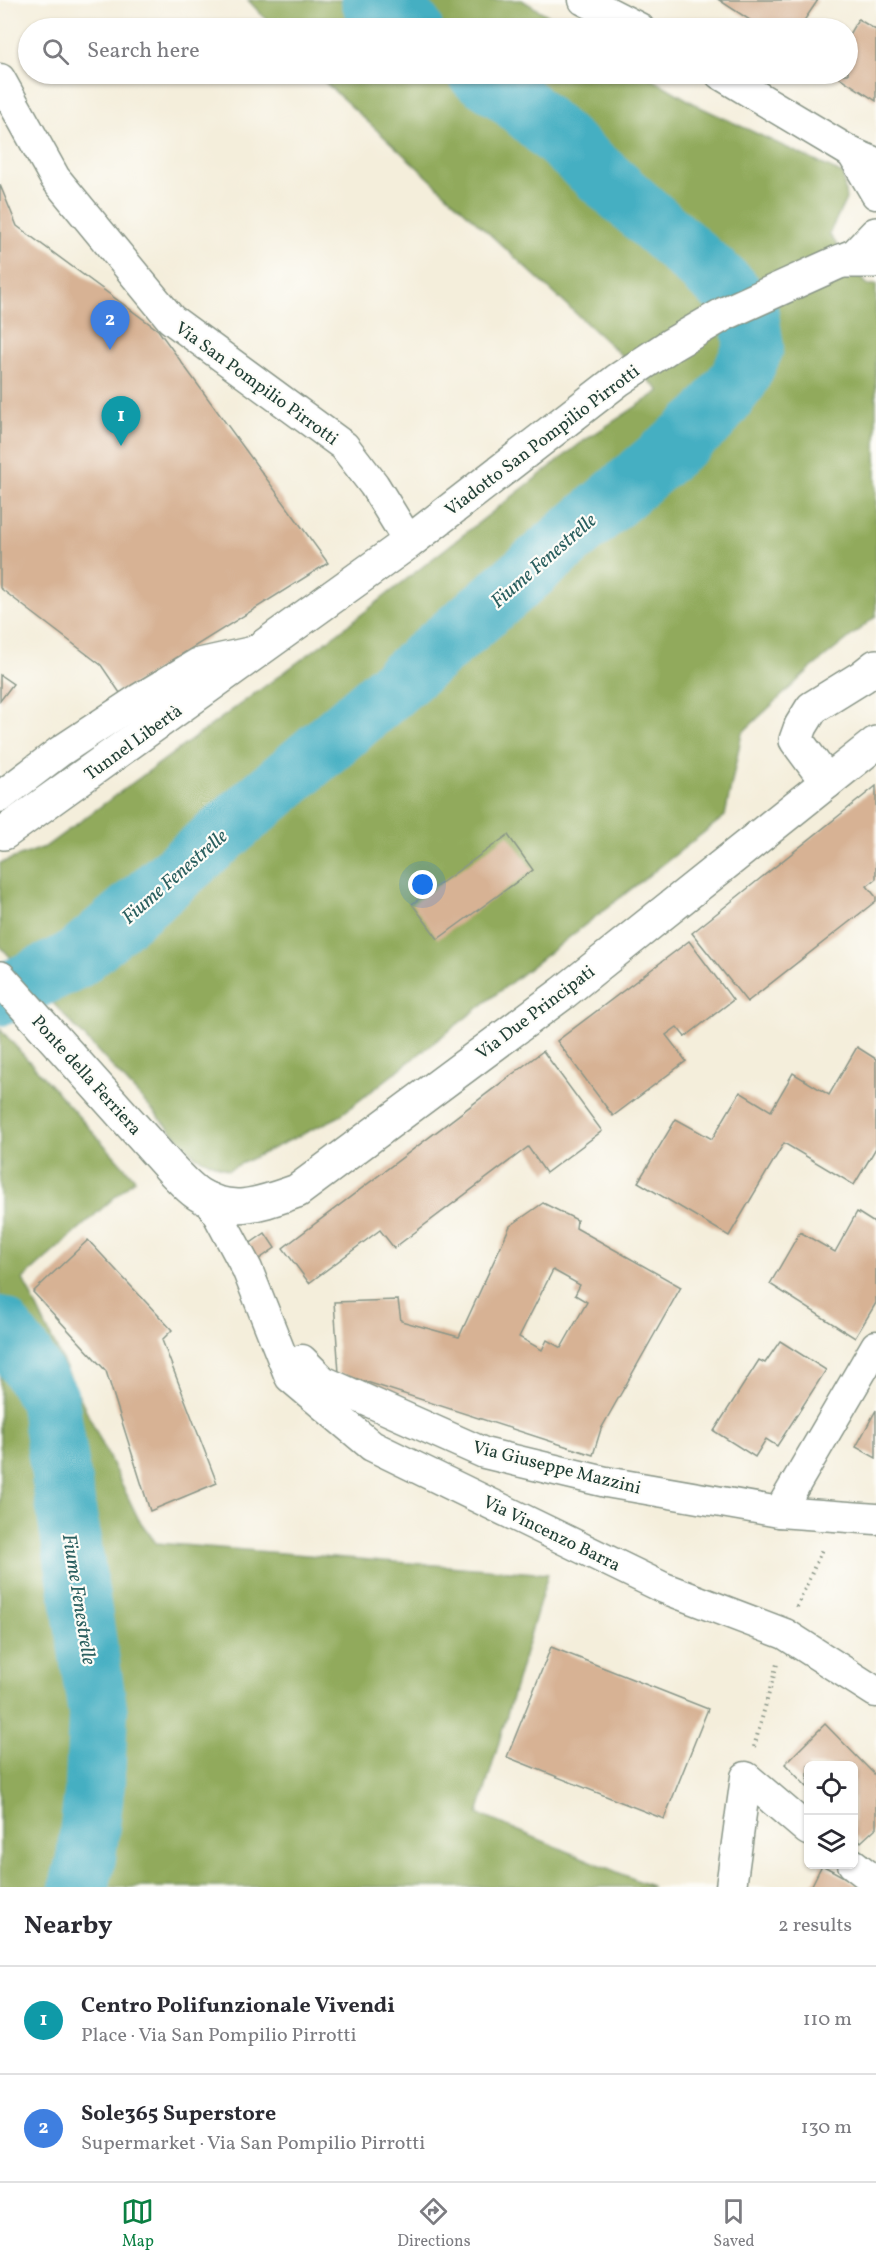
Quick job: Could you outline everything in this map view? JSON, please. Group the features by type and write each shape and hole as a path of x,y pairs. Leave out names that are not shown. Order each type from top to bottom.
{"street":[{"path":"584,0 619,18"},
{"name":"Via San Pompilio Pirrotti","path":"0,79 55,178 171,320 344,446 374,484 409,542"},
{"path":"737,84 864,158 876,194"},
{"name":"Viadotto San Pompilio Pirrotti","path":"262,650 409,542 618,380 724,314 856,255 876,234"},
{"path":"836,263 876,261"},
{"path":"0,797 59,752 197,664 262,650"},
{"name":"Tunnel Libertà","path":"4,833 262,650"},
{"path":"827,782 796,740 801,726 812,708 876,666"},
{"name":"Via Due Principati","path":"173,1172 198,1194 226,1207 259,1204 297,1191 562,993 876,743"},
{"name":"Ponte della Ferriera","path":"0,978 173,1172"},
{"name":"Via Giuseppe Mazzini","path":"209,1198 248,1269 269,1325 323,1381 484,1453 606,1482 779,1512 876,1519"},
{"name":"Via Vincenzo Barra","path":"269,1325 290,1377 372,1446 664,1588 785,1634 876,1692"},
{"path":"779,1512 876,1346"},
{"path":"731,1887 746,1777 804,1827"},
{"path":"858,1867 876,1882"}],"green space":[{"path":"248,0 522,0 552,18 265,18"},
{"path":"327,84 661,84 700,107 843,174 846,199 829,234 868,286 876,284 876,616 809,670 742,733 725,816 338,1117 228,1170 195,1156 0,946 0,863 45,847 339,632 582,442 660,391"},
{"path":"0,1029 135,1179 23,1279 139,1520 156,1543 548,1574 478,1814 653,1887 0,1887"}],"building":[{"path":"719,0 818,0 806,18 747,18"},
{"path":"858,19 876,30 876,101 850,84 858,84"},
{"path":"0,185 17,226 158,330 328,563 120,693 101,665 0,588"},
{"path":"0,675 13,684 0,701"},
{"path":"876,786 876,879 867,886 876,897 876,901 747,1002 692,933"},
{"path":"508,835 533,870 438,939 412,904"},
{"path":"689,941 733,1000 685,1037 677,1027 666,1035 686,1061 613,1116 557,1041"},
{"path":"857,1047 876,1059 876,1148 854,1185 784,1143 729,1236 638,1182 676,1119 712,1139 740,1092 771,1111 793,1073 829,1095"},
{"path":"543,1051 602,1131 546,1173 528,1147 394,1248 380,1230 309,1283 283,1248"},
{"path":"543,1203 577,1220 576,1228 681,1287 601,1429 593,1455 339,1373 334,1302 398,1300 401,1321 459,1337 510,1226","holes":["553,1270 580,1285 575,1295 587,1302 561,1348 547,1340 542,1350 519,1337"]},
{"path":"857,1212 876,1224 876,1303 855,1338 770,1284 800,1232 835,1252"},
{"path":"265,1233 275,1248 255,1262 245,1247"},
{"path":"88,1240 172,1330 162,1340 217,1483 150,1511 106,1371 33,1292"},
{"path":"780,1341 826,1370 777,1446 766,1439 755,1457 714,1431 759,1360 765,1363"},
{"path":"876,1410 876,1458 856,1447"},
{"path":"551,1647 708,1709 664,1819 507,1757"},
{"path":"825,1724 876,1776 876,1828 861,1842 858,1839 858,1761 804,1761 804,1784 785,1764"},
{"path":"820,1869 829,1869 862,1887 811,1887"}],"waterway":[{"name":"Fiume Fenestrelle","path":"371,0 398,18"},
{"name":"Fiume Fenestrelle","path":"0,996 76,959 709,418 739,379 754,347 749,314 729,289 510,95 493,84"},
{"name":"Fiume Fenestrelle","path":"0,1326 24,1357 49,1399 98,1713 95,1785 86,1858 79,1887"}],"place":[{"name":"Sole365 Superstore","path":"110,350"},
{"name":"Centro Polifunzionale Vivendi","path":"121,446"}]}
